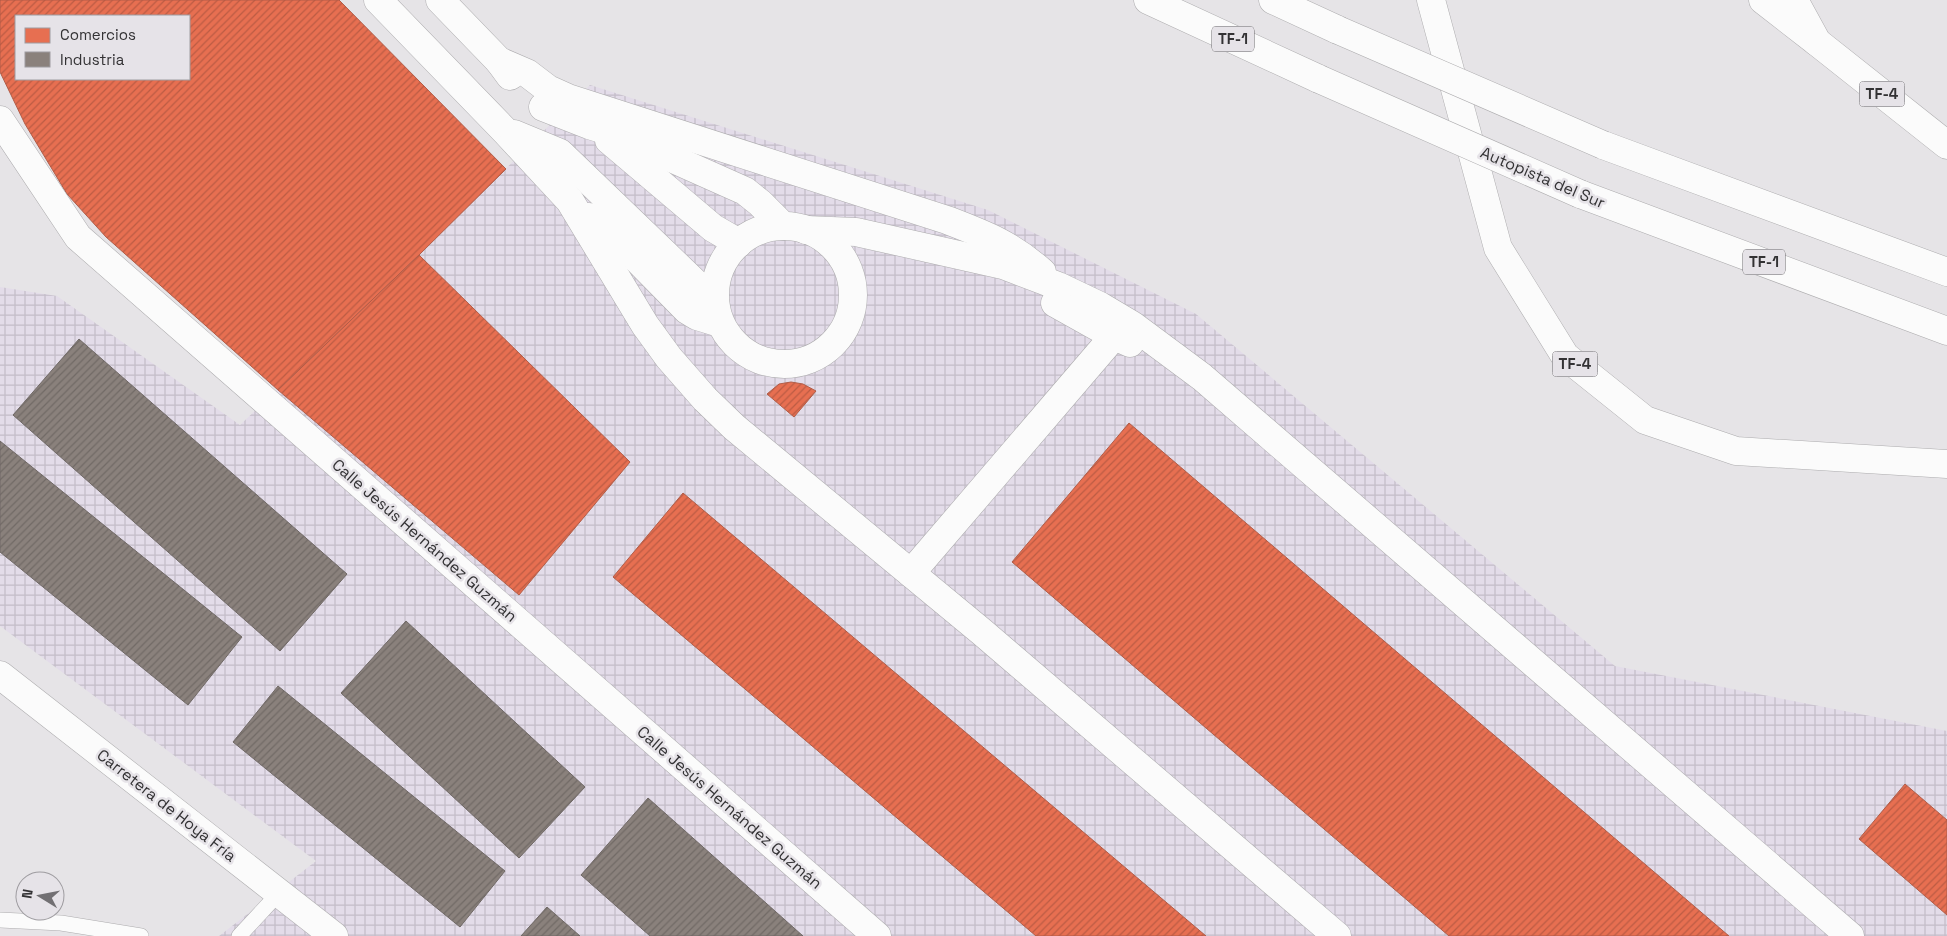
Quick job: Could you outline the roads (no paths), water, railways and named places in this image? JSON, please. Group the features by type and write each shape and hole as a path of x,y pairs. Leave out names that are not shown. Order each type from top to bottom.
{"main road":[{"path":"378,0 570,201 624,247 686,310 697,316 718,312"},
{"path":"440,0 499,61 515,84 542,106 588,125 615,133 745,191 795,228 827,242 843,259 852,282 852,306 844,329 831,346 813,358 791,364 770,363 749,356 732,342 718,312 560,153 505,131"},
{"name":"Autopista del Sur","path":"1148,0 1319,79 1580,194 1947,331"},
{"path":"1273,0 1603,145 1947,272"},
{"name":"TF-4","path":"1431,0 1498,248 1565,356 1645,420 1736,451 1947,464"},
{"name":"TF-4","path":"1763,0 1947,145"},
{"path":"1794,0 1817,42"},
{"path":"499,61 527,73 548,89 568,98 938,217 976,231 1007,245 1023,255 1056,295 1100,306 1132,325 1185,364 1850,936"},
{"name":"Calle Jesús Hernández Guzmán","path":"0,120 78,237 878,936"},
{"path":"588,125 618,147 713,228 739,242"},
{"path":"570,201 645,325 669,358 705,399 734,427 912,573 1337,936"},
{"path":"718,312 716,280 724,260 739,242 760,230 795,228 856,232 1003,266 1056,295 1114,336 1185,364"},
{"path":"912,573 1114,336"},
{"name":"Carretera de Hoya Fría","path":"0,674 334,936"}],"lane":[{"path":"239,936 248,929 279,893"},
{"path":"0,920 61,923 141,936"}]}
